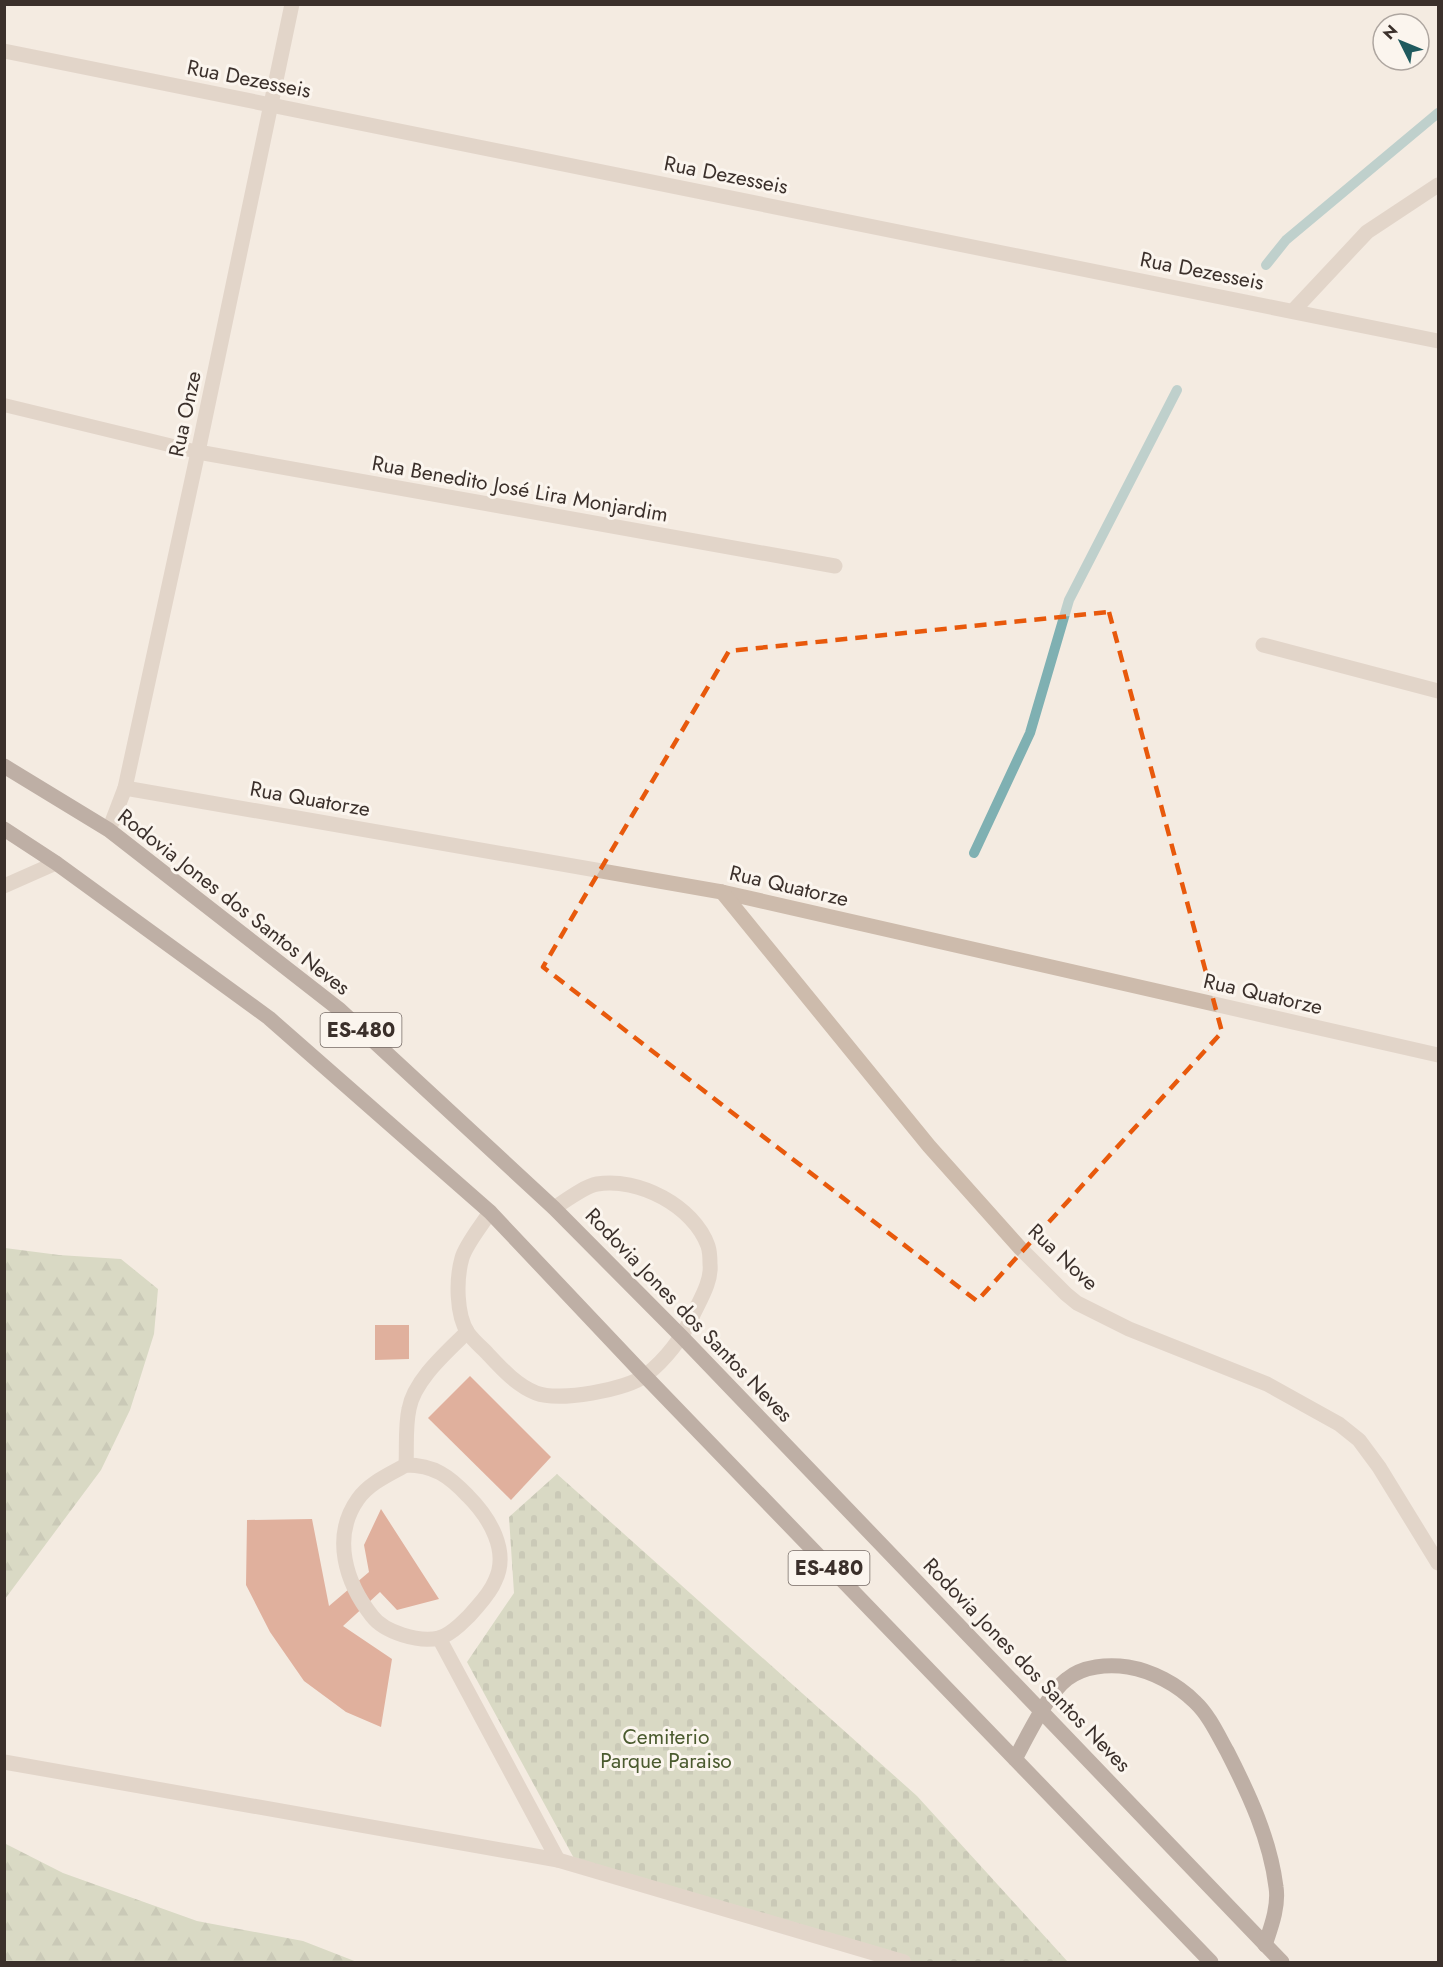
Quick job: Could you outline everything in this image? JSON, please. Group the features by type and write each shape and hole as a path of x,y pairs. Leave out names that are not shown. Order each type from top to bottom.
{"main road":[{"name":"Rodovia Jones dos Santos Neves","path":"4,765 109,830 340,1010 554,1208 682,1337 1282,1962"},
{"name":"ES-480","path":"4,829 56,863 269,1018 490,1212 645,1376 1211,1962"},
{"path":"1015,1758 1042,1710 1066,1679 1083,1670 1115,1665 1145,1670 1179,1688 1196,1702 1209,1719 1258,1815 1277,1890 1273,1920 1265,1945"}],"street":[{"name":"Rua Onze","path":"109,830 124,788 198,453 292,4"},
{"name":"Rua Dezesseis","path":"4,51 1438,340"},
{"path":"1293,311 1367,232 1438,185"},
{"name":"Rua Benedito José Lira Monjardim","path":"198,453 835,566"},
{"path":"1263,645 1438,691"},
{"name":"Rua Quatorze","path":"124,788 722,892 1438,1055"},
{"path":"4,886 56,863"},
{"name":"Rua Nove","path":"722,892 929,1146 1020,1248 1066,1294 1077,1303 1129,1329 1268,1384 1339,1424 1359,1440 1379,1467 1438,1563"},
{"path":"490,1212 462,1257 457,1298 467,1332 501,1368 537,1394 573,1396 614,1388 645,1376 682,1337 704,1291 711,1270 709,1247 687,1216 673,1204 643,1187 624,1182 595,1184 554,1208"},
{"path":"406,1465 409,1408 415,1393 435,1363 467,1332"},
{"path":"406,1465 423,1465 443,1474 457,1485 491,1524 498,1543 501,1562 492,1587 468,1619 439,1638 411,1638 374,1619 355,1593 347,1572 344,1533 358,1499 375,1483 406,1465"},
{"path":"439,1638 558,1860"},
{"path":"4,1762 558,1860 904,1962"}],"lane":[{"path":"4,405 198,453"}],"highlighted area":[{"path":"1109,612 1222,1032 977,1301 543,967 729,651"}],"green space":[{"path":"5,1248 59,1255 121,1259 158,1289 154,1334 130,1410 101,1470 5,1599"},
{"name":"Cemiterio Parque Paraiso","path":"557,1474 917,1796 1068,1962 889,1962 576,1862 467,1662 514,1593 509,1517"},
{"path":"4,1843 63,1873 197,1921 303,1941 357,1962 5,1962"}],"building":[{"path":"375,1325 409,1325 409,1359 375,1360"},
{"path":"470,1376 551,1457 511,1500 428,1418"},
{"path":"381,1509 439,1599 397,1610 380,1592 343,1626 392,1659 381,1727 346,1712 304,1681 270,1632 246,1585 247,1520 312,1519 329,1606 369,1572 364,1545"}],"waterway":[{"path":"1266,265 1286,240 1438,113"},
{"path":"974,853 1030,733 1069,600 1177,390"}]}
